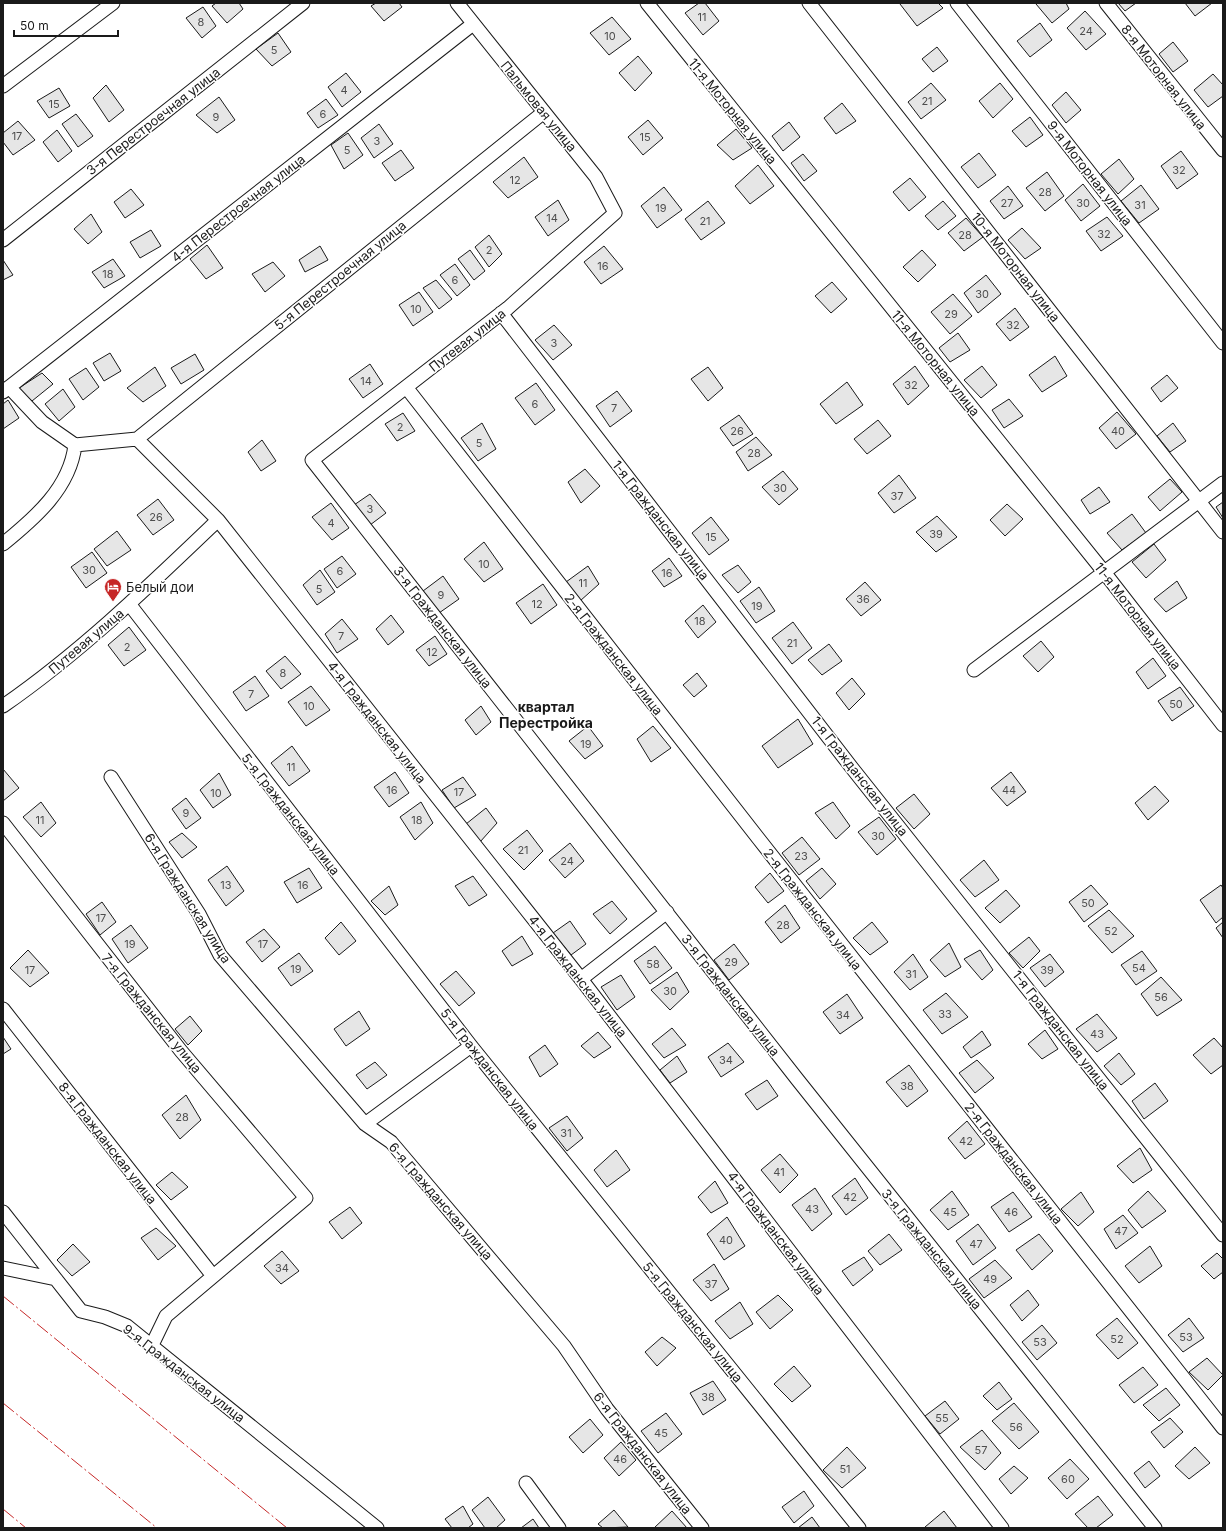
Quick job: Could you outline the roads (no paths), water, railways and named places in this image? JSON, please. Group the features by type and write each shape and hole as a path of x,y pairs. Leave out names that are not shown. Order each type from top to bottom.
{"street":[{"path":"3,86 113,3"},
{"name":"3-я Перестроечная улица","path":"3,240 303,3"},
{"name":"Пальмовая улица","path":"457,3 596,177 615,213"},
{"name":"11-я Моторная улица","path":"647,3 1104,572 1223,725"},
{"name":"10-я Моторная улица","path":"809,3 1223,532"},
{"name":"9-я Моторная улица","path":"957,3 1223,343"},
{"name":"8-я Моторная улица","path":"1106,3 1223,150"},
{"name":"4-я Перестроечная улица","path":"6,389 473,24"},
{"name":"5-я Перестроечная улица","path":"137,439 544,112"},
{"name":"Путевая улица","path":"312,460 501,313 615,213"},
{"name":"1-я Гражданская улица","path":"501,313 852,768 1223,1235"},
{"name":"2-я Гражданская улица","path":"406,387 758,838 1223,1428"},
{"path":"6,389 42,422 75,445 137,439"},
{"name":"4-я Гражданская улица","path":"137,439 218,520 581,979 1002,1528"},
{"path":"3,544 54,497 68,476 73,460 75,445"},
{"name":"3-я Гражданская улица","path":"312,460 802,1086 1155,1528"},
{"path":"974,670 1223,483"},
{"name":"Путевая улица","path":"3,706 33,685 130,604 218,520"},
{"name":"5-я Гражданская улица","path":"130,604 471,1046 859,1528"},
{"name":"6-я Гражданская улица","path":"112,777 199,914 220,955 365,1124 396,1147 559,1340 607,1409 702,1528"},
{"name":"7-я Гражданская улица","path":"3,823 181,1051 306,1198 213,1276"},
{"path":"581,979 666,912"},
{"name":"8-я Гражданская улица","path":"3,1009 213,1276"},
{"path":"365,1124 471,1046"},
{"name":"9-я Гражданская улица","path":"3,1212 82,1311 105,1317 127,1326 377,1528"},
{"path":"3,1268 56,1279"},
{"path":"152,1345 166,1316 213,1276"},
{"path":"526,1483 559,1528"}],"place":[{"name":"Белый дои","path":"113,602"}],"district":[{"name":"квартал Перестройка","path":"546,714"}]}
